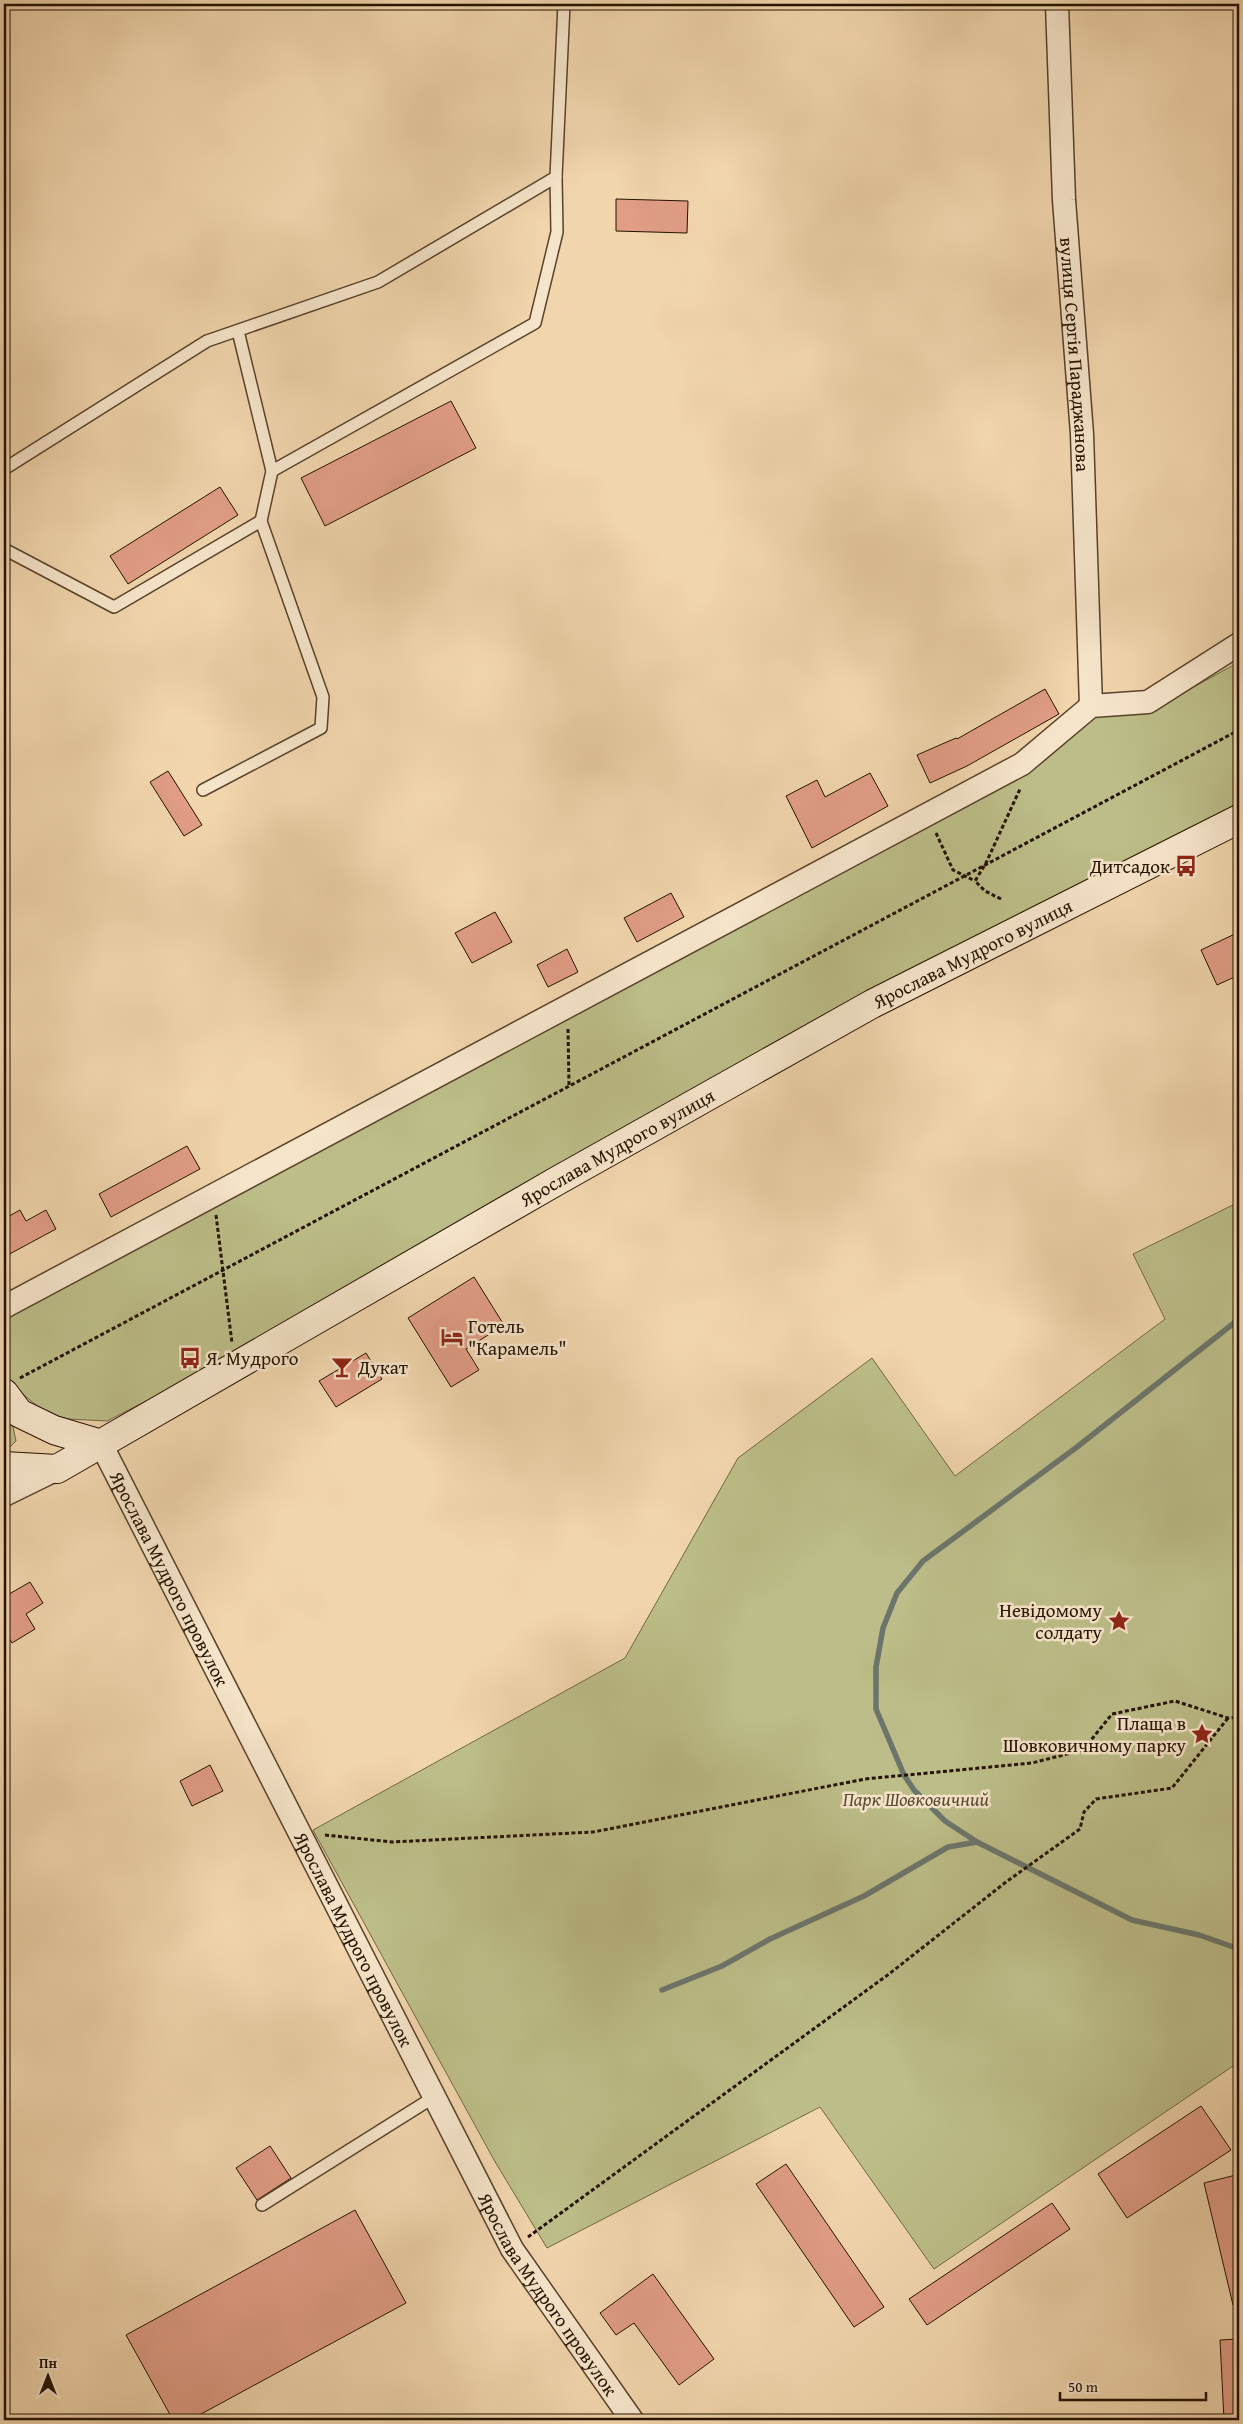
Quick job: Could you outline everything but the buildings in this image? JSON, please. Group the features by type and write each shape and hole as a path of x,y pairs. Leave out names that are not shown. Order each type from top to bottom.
{"street":[{"name":"вулиця Сергія Параджанова","path":"1057,4 1064,200 1082,434 1091,706"},
{"path":"4,1307 1022,764 1091,706 1148,702 1239,644"},
{"name":"Ярослава Мудрого вулиця","path":"4,1495 57,1469 555,1182 872,1004 1239,819"},
{"path":"10,1386 19,1413 54,1430 101,1444"},
{"name":"Ярослава Мудрого провулок","path":"101,1444 512,2249 632,2420"},
{"path":"4,1466 57,1469"}],"lane":[{"path":"272,472 535,323 557,232 556,177 564,4"},
{"path":"4,469 208,341 378,282 556,177"},
{"path":"203,790 321,728 323,697 261,521 272,472 238,331"},
{"path":"4,549 114,607 261,521"},
{"path":"262,2206 434,2097"}],"path":[{"path":"10,1386 223,1270 1239,730"},
{"path":"975,881 986,863 1020,789 1022,764"},
{"path":"927,815 953,870 975,881 985,891 1001,899"},
{"path":"568,1006 569,1086"},
{"path":"214,1195 235,1367"},
{"path":"299,1833 392,1842 593,1832 865,1779 1032,1763 1083,1750 1112,1714 1174,1701 1228,1718 1239,1717"},
{"path":"512,2249 890,1974 1006,1882 1036,1863 1080,1829 1084,1812 1096,1799 1172,1788 1228,1718"}],"green space":[{"path":"1239,662 1239,808 828,1015 158,1395 107,1421 68,1419 45,1412 25,1396 4,1373 4,1320 1025,772 1093,718 1109,711 1152,710"},
{"name":"Парк Шовковичний","path":"1239,1202 1239,2062 934,2269 820,2107 547,2248 494,2160 313,1830 625,1658 738,1458 872,1358 955,1476 1165,1319 1133,1254"},
{"path":"4,1414 13,1427 16,1441 4,1453"}],"waterway":[{"path":"977,1842 945,1821 914,1790 904,1775 876,1709 876,1667 883,1628 897,1593 923,1561 1077,1447 1239,1319"},
{"path":"662,1990 722,1966 770,1939 864,1896 948,1847 977,1842 1132,1920 1199,1935 1239,1949"}],"place":[{"name":"Дитсадок","path":"1186,866"},
{"name":"Готель \"Карамель\"","path":"452,1337"},
{"name":"Я. Мудрого","path":"190,1358"},
{"name":"Дукат","path":"342,1367"},
{"name":"Невідомому солдату","path":"1119,1621"},
{"name":"Плаща в Шовковичному парку","path":"1202,1734"}]}
